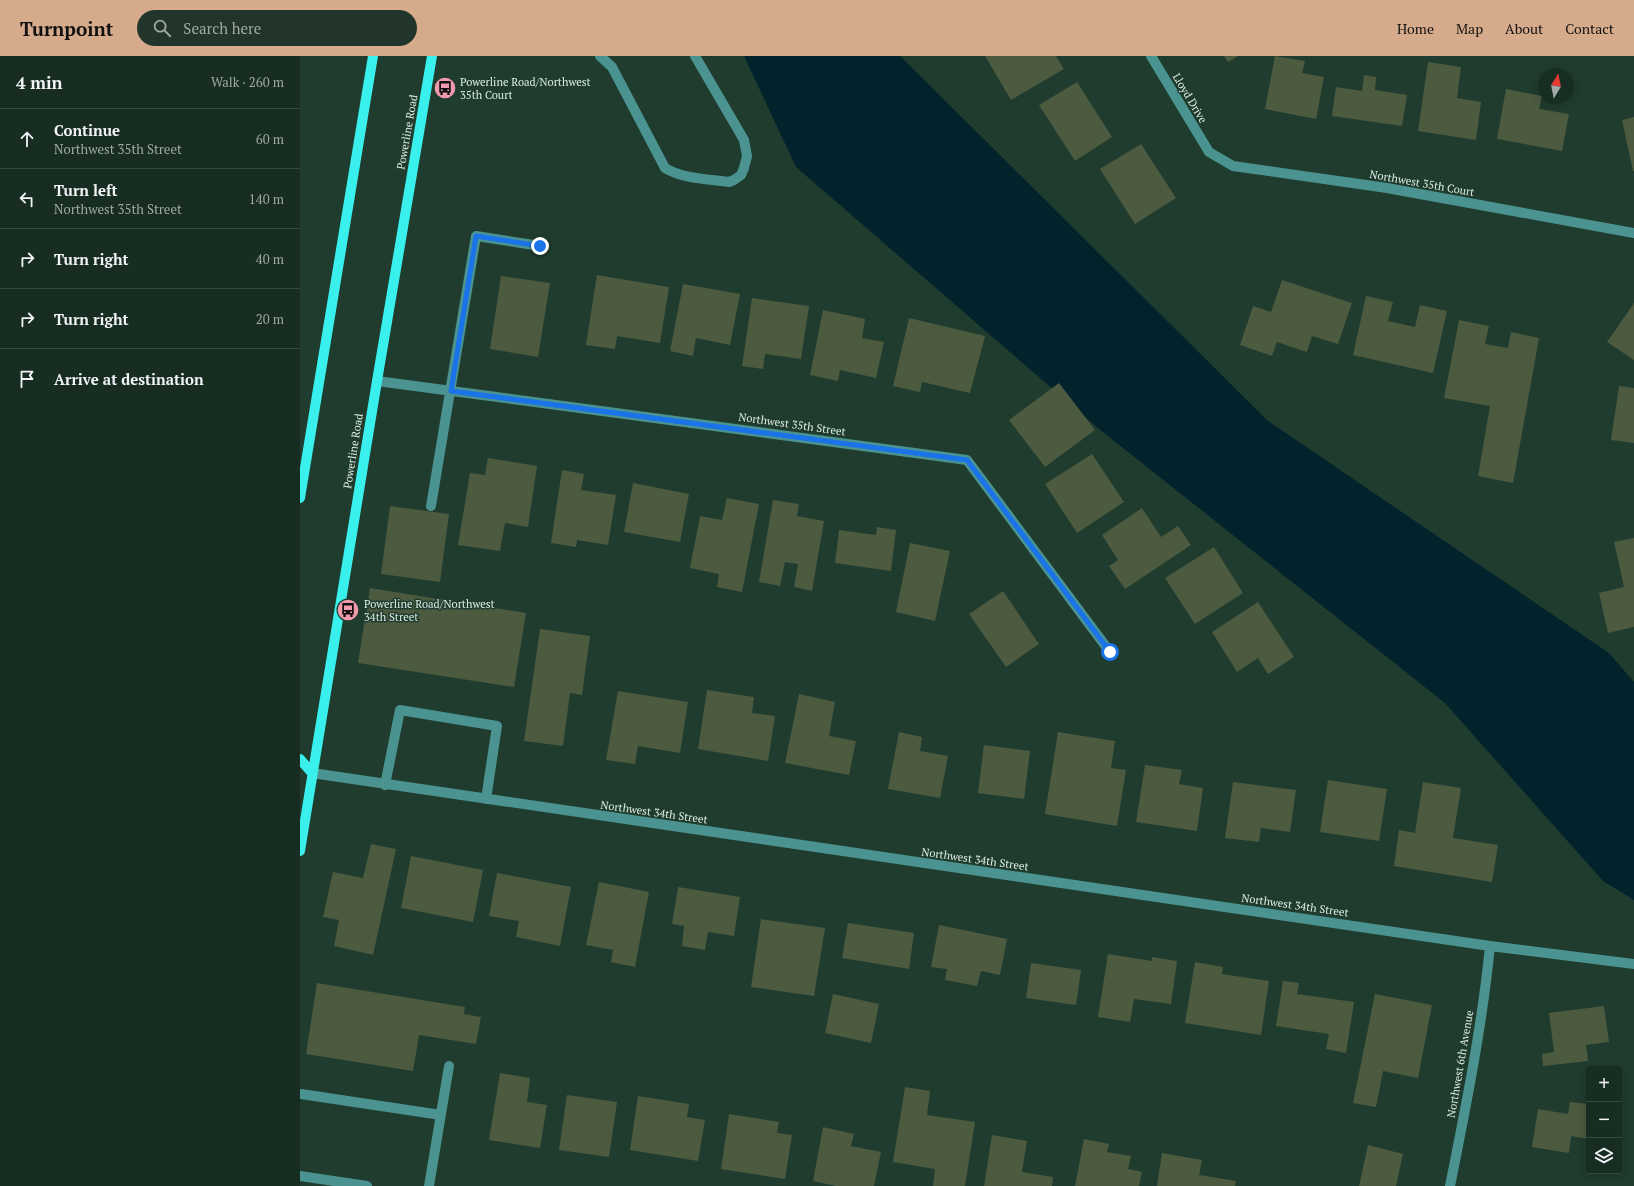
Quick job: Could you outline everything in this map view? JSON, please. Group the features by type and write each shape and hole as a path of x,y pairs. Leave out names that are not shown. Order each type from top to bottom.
{"main road":[{"path":"300,498 373,56"},
{"name":"Powerline Road","path":"300,851 432,56"},
{"path":"300,759 312,774"}],"street":[{"path":"600,56 612,67 665,168 671,172 692,177 729,182 741,175 747,156 744,140 695,56"},
{"name":"Lloyd Drive","path":"1151,56 1209,152"},
{"name":"Northwest 35th Court","path":"1209,152 1233,166 1388,188 1634,233"},
{"path":"431,506 476,236 540,246"},
{"name":"Northwest 35th Street","path":"377,381 967,460 1110,652"},
{"path":"385,785 400,710 497,726 486,799"},
{"name":"Northwest 34th Street","path":"312,774 1490,946 1634,964"},
{"name":"Northwest 6th Avenue","path":"1450,1186 1470,1087 1487,978 1490,946"},
{"path":"429,1186 449,1066"},
{"path":"301,1094 441,1115"},
{"path":"300,1176 367,1186"}],"water":[{"path":"744,56 900,56 1268,421 1609,653 1634,682 1634,900 1603,881 1445,703 1099,429 796,167"}],"building":[{"path":"985,56 1056,56 1064,69 1011,100"},
{"path":"1224,56 1238,56 1228,62"},
{"path":"1275,56 1305,61 1302,73 1324,77 1316,119 1265,109"},
{"path":"1428,62 1461,67 1457,98 1481,102 1476,140 1418,131"},
{"path":"1364,75 1376,77 1375,90 1407,95 1402,126 1332,116 1336,87 1362,91"},
{"path":"1077,82 1112,137 1075,161 1039,105"},
{"path":"1506,89 1538,95 1538,104 1540,104 1539,109 1569,114 1562,151 1497,139"},
{"path":"1634,117 1634,171 1633,171 1622,120"},
{"path":"1141,144 1176,198 1135,224 1100,169"},
{"path":"597,275 669,287 660,343 617,336 615,349 586,345"},
{"path":"501,276 550,283 538,357 490,349"},
{"path":"1282,280 1352,303 1338,344 1312,336 1307,352 1277,342 1272,356 1240,345 1253,306 1271,312"},
{"path":"683,284 740,294 730,345 696,338 693,356 670,351"},
{"path":"1366,296 1393,302 1388,321 1415,327 1420,305 1447,311 1433,373 1353,355"},
{"path":"752,298 809,306 801,359 765,354 763,369 742,366"},
{"path":"1634,303 1634,360 1607,342"},
{"path":"823,310 865,319 862,338 884,342 876,378 840,370 838,381 810,375"},
{"path":"909,318 985,336 970,393 922,382 920,392 893,386"},
{"path":"1459,320 1489,326 1485,344 1508,348 1511,332 1539,338 1513,483 1478,476 1490,406 1444,398"},
{"path":"1059,383 1095,430 1045,467 1009,420"},
{"path":"1619,386 1634,388 1634,443 1611,440"},
{"path":"1092,454 1124,502 1077,533 1045,484"},
{"path":"488,458 537,466 528,527 505,523 500,551 458,545 470,473 485,475"},
{"path":"562,470 584,474 581,490 616,495 608,545 577,540 576,547 551,543"},
{"path":"633,483 689,494 680,542 624,532"},
{"path":"727,498 759,504 742,592 717,587 719,574 690,568 700,516 722,520"},
{"path":"773,500 799,504 797,516 824,521 812,591 794,587 798,564 785,562 780,586 759,582"},
{"path":"390,506 449,514 440,582 381,574"},
{"path":"1142,508 1161,537 1178,526 1191,545 1125,589 1109,566 1118,560 1102,535"},
{"path":"877,527 896,530 891,571 835,563 839,530 876,535"},
{"path":"1634,538 1634,627 1608,633 1599,593 1624,587 1614,542"},
{"path":"910,543 950,551 935,621 896,612"},
{"path":"1214,547 1243,593 1195,624 1165,578"},
{"path":"370,588 526,613 514,687 358,663"},
{"path":"1003,591 1039,644 1006,667 969,614"},
{"path":"1258,602 1294,657 1268,674 1258,658 1237,672 1212,632"},
{"path":"540,629 590,636 582,695 570,693 563,746 524,741"},
{"path":"707,690 754,697 752,713 775,716 768,761 698,749"},
{"path":"618,691 688,702 680,753 638,746 635,764 606,760"},
{"path":"799,694 835,702 829,736 856,741 849,775 785,763"},
{"path":"899,732 922,737 920,751 948,756 940,798 888,789"},
{"path":"1058,732 1115,741 1111,768 1126,770 1117,826 1045,814"},
{"path":"984,745 1030,751 1024,799 978,793"},
{"path":"1145,765 1182,770 1179,784 1203,788 1197,831 1136,822"},
{"path":"1328,780 1387,789 1379,841 1320,832"},
{"path":"1233,782 1296,790 1290,832 1261,828 1259,842 1225,838"},
{"path":"1423,782 1461,788 1453,838 1498,845 1492,882 1394,866 1399,830 1415,833"},
{"path":"371,844 396,849 373,955 334,946 339,920 323,917 333,872 363,878"},
{"path":"411,856 483,870 473,922 401,908"},
{"path":"497,873 571,887 560,946 516,937 519,921 489,916"},
{"path":"599,882 649,892 635,967 611,962 613,950 586,945"},
{"path":"678,887 740,897 734,936 708,932 705,950 682,946 684,926 672,924"},
{"path":"761,919 825,928 814,996 751,987"},
{"path":"848,923 914,933 909,969 842,958"},
{"path":"939,925 1007,939 1000,975 981,971 977,986 945,980 947,969 931,967"},
{"path":"1108,954 1152,961 1152,957 1177,961 1171,1004 1134,999 1130,1022 1098,1017"},
{"path":"1195,962 1223,967 1222,974 1269,981 1261,1035 1185,1023"},
{"path":"1031,963 1081,970 1076,1005 1026,998"},
{"path":"1283,981 1299,983 1297,994 1354,1002 1346,1053 1326,1049 1329,1034 1276,1026"},
{"path":"317,983 465,1007 464,1014 481,1017 476,1044 419,1035 413,1071 306,1054"},
{"path":"833,994 879,1004 871,1043 825,1033"},
{"path":"1375,994 1432,1005 1418,1078 1383,1071 1376,1107 1353,1103"},
{"path":"1604,1006 1609,1042 1586,1045 1588,1061 1543,1066 1542,1054 1554,1052 1549,1013"},
{"path":"500,1073 530,1078 527,1102 547,1105 540,1148 489,1140"},
{"path":"905,1087 930,1091 927,1115 975,1122 965,1186 933,1186 935,1169 893,1162"},
{"path":"567,1095 617,1102 609,1157 559,1150"},
{"path":"638,1096 689,1104 687,1117 705,1120 698,1161 630,1150"},
{"path":"1570,1102 1586,1104 1586,1138 1571,1136 1569,1153 1532,1147 1538,1109 1568,1114"},
{"path":"729,1114 779,1122 777,1133 792,1135 785,1179 721,1169"},
{"path":"823,1127 854,1134 851,1146 881,1152 874,1186 836,1186 813,1181"},
{"path":"992,1135 1027,1141 1022,1172 1053,1177 1052,1186 984,1186"},
{"path":"1084,1139 1109,1144 1107,1152 1131,1156 1128,1169 1142,1172 1139,1186 1075,1186"},
{"path":"1368,1145 1403,1154 1396,1186 1359,1186"},
{"path":"1162,1153 1202,1160 1199,1175 1236,1181 1235,1186 1157,1186"}],"place":[{"name":"Powerline Road/Northwest 35th Court","path":"445,88"},
{"name":"Powerline Road/Northwest 34th Street","path":"348,610"}],"route":[{"path":"540,246 476,236 451,391 967,460 1110,652"}]}
